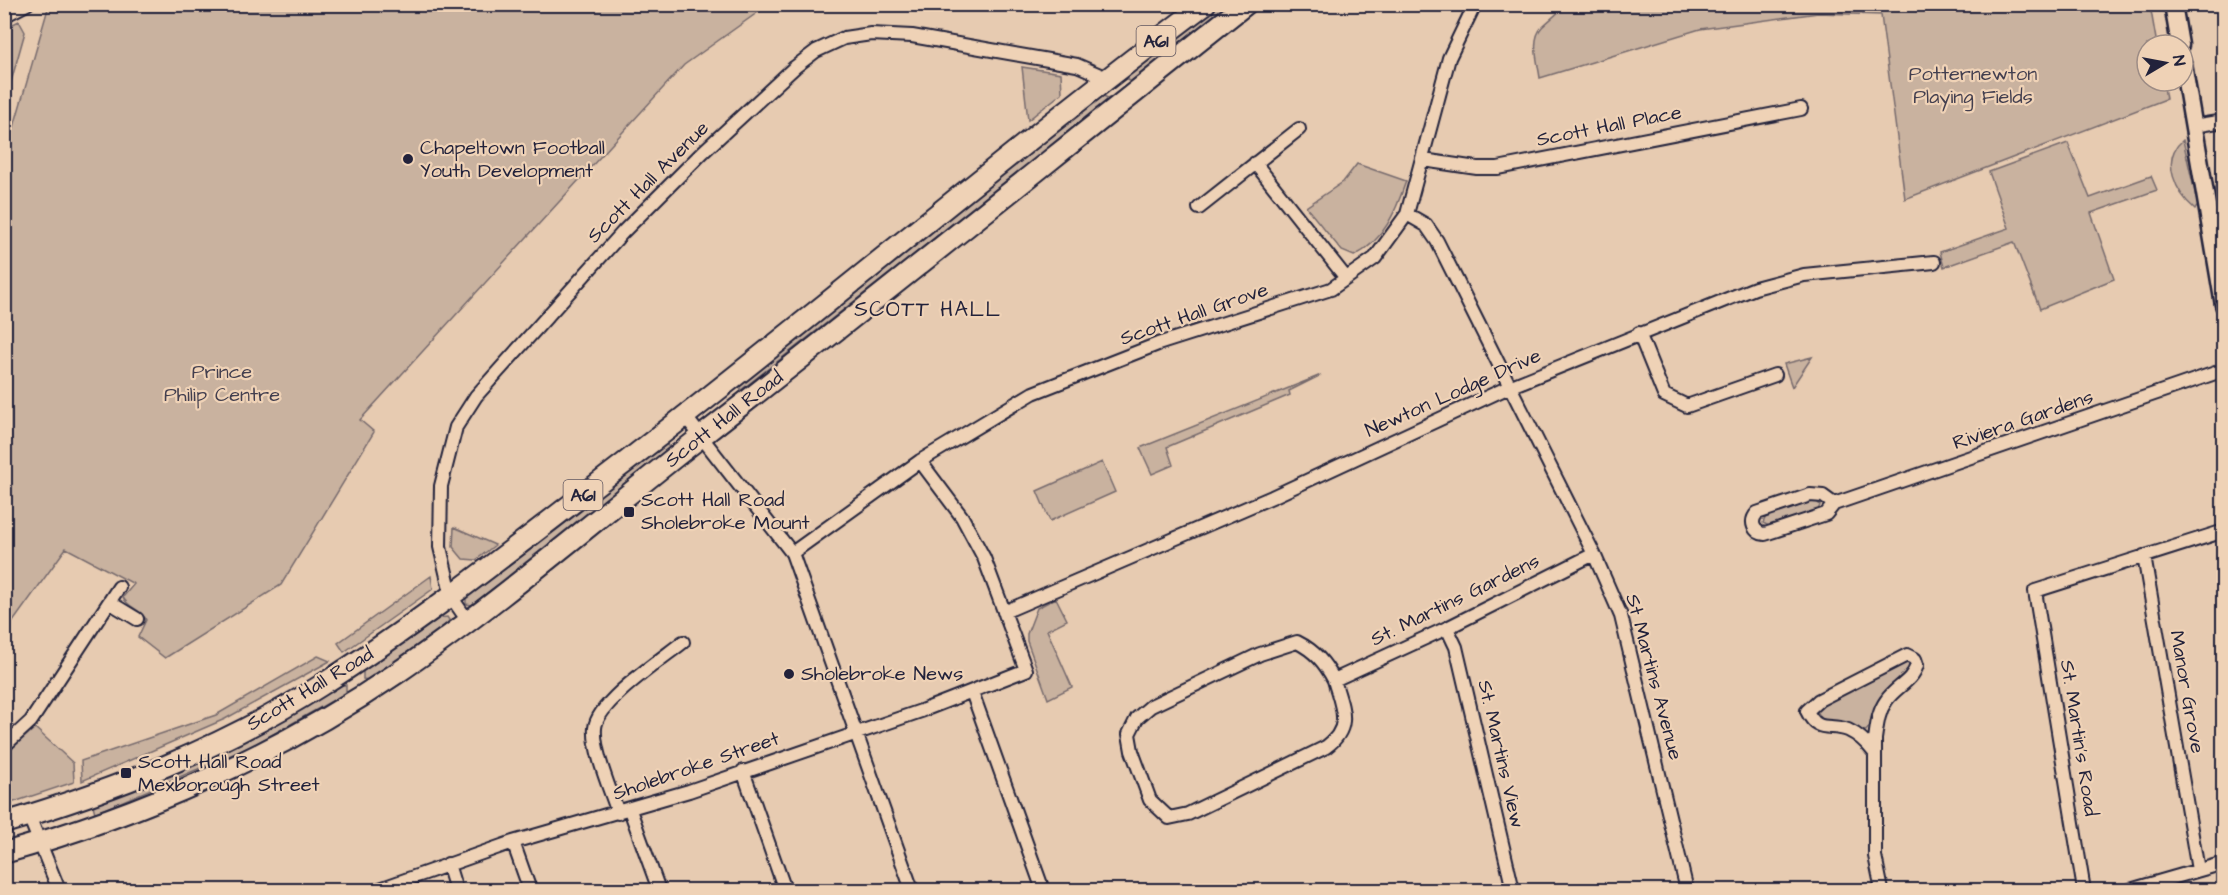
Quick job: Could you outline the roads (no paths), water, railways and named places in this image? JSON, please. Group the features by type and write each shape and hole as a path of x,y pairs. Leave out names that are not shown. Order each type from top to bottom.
{"highway":[{"name":"Scott Hall Road","path":"4,823 131,782 254,724 319,687 452,597 685,416 1107,78 1204,4"},
{"name":"Scott Hall Road","path":"4,853 81,830 194,784 325,718 396,674 468,621 1246,4"},
{"path":"1107,78 1126,100"}],"main road":[{"path":"2173,4 2178,33"},
{"path":"2188,93 2223,305"}],"street":[{"path":"4,16 27,4"},
{"name":"Scott Hall Grove","path":"792,553 920,461 1033,393 1158,344 1331,289 1375,258 1407,214 1449,58 1475,4"},
{"name":"Scott Hall Avenue","path":"468,621 452,597 440,547 441,486 456,427 476,396 623,232 703,152 795,67 816,51 844,38 871,34 922,38 1065,62 1107,78"},
{"name":"Scott Hall Place","path":"1423,160 1477,168 1498,168 1801,109"},
{"path":"2193,126 2223,121"},
{"path":"1199,208 1299,129"},
{"path":"1255,163 1346,278"},
{"name":"St Martins Avenue","path":"1407,214 1426,225 1437,241 1594,554 1621,616 1687,891"},
{"name":"Newton Lodge Drive","path":"1004,612 1272,497 1509,387 1755,288 1804,275 1934,262"},
{"path":"1639,333 1664,395 1687,406 1775,375"},
{"name":"Riviera Gardens","path":"1834,504 1823,496 1810,495 1757,513 1753,519 1754,527 1761,534 1769,533 1826,514 1834,504 2223,370"},
{"path":"685,416 792,553 912,891"},
{"path":"920,461 962,517 984,558 1004,612"},
{"path":"2144,556 2223,531"},
{"name":"St. Martins Gardens","path":"1334,680 1447,628 1594,554"},
{"name":"St. Martin's Road","path":"2084,891 2035,591 2144,556"},
{"name":"Manor Grove","path":"2144,556 2198,870"},
{"path":"4,746 31,721 119,587"},
{"path":"109,602 137,619"},
{"name":"Sholebroke Street","path":"377,891 513,842 624,811 743,771 972,692 1026,670 1004,612"},
{"name":"St. Martins View","path":"1447,628 1456,647 1513,891"},
{"path":"659,891 599,752 594,727 603,709 683,642"},
{"path":"1297,642 1311,649 1327,667 1334,680 1343,711 1343,725 1340,736 1326,747 1188,814 1169,818 1150,800 1132,751 1129,734 1137,718 1151,706 1260,654 1297,642"},
{"path":"1874,752 1864,739 1848,730 1821,727 1812,722 1807,711 1819,700 1907,655 1915,659 1917,665 1914,675 1887,700 1877,722 1874,752 1875,856 1882,891"},
{"path":"972,692 1043,891"},
{"path":"743,771 785,891"},
{"path":"29,816 59,891"},
{"path":"513,842 531,891"},
{"path":"2130,891 2223,863"},
{"path":"448,864 456,891"}],"place":[{"name":"Chapeltown Football Youth Development","path":"408,159"},
{"name":"Scott Hall Road Sholebroke Mount","path":"629,512"},
{"name":"Sholebroke News","path":"789,674"},
{"name":"Scott Hall Road Mexborough Street","path":"126,773"}],"district":[{"name":"SCOTT HALL","path":"928,309"}],"park label":[{"name":"Potternewton Playing Fields","path":"1973,86"},
{"name":"Prince Philip Centre","path":"222,384"}]}
